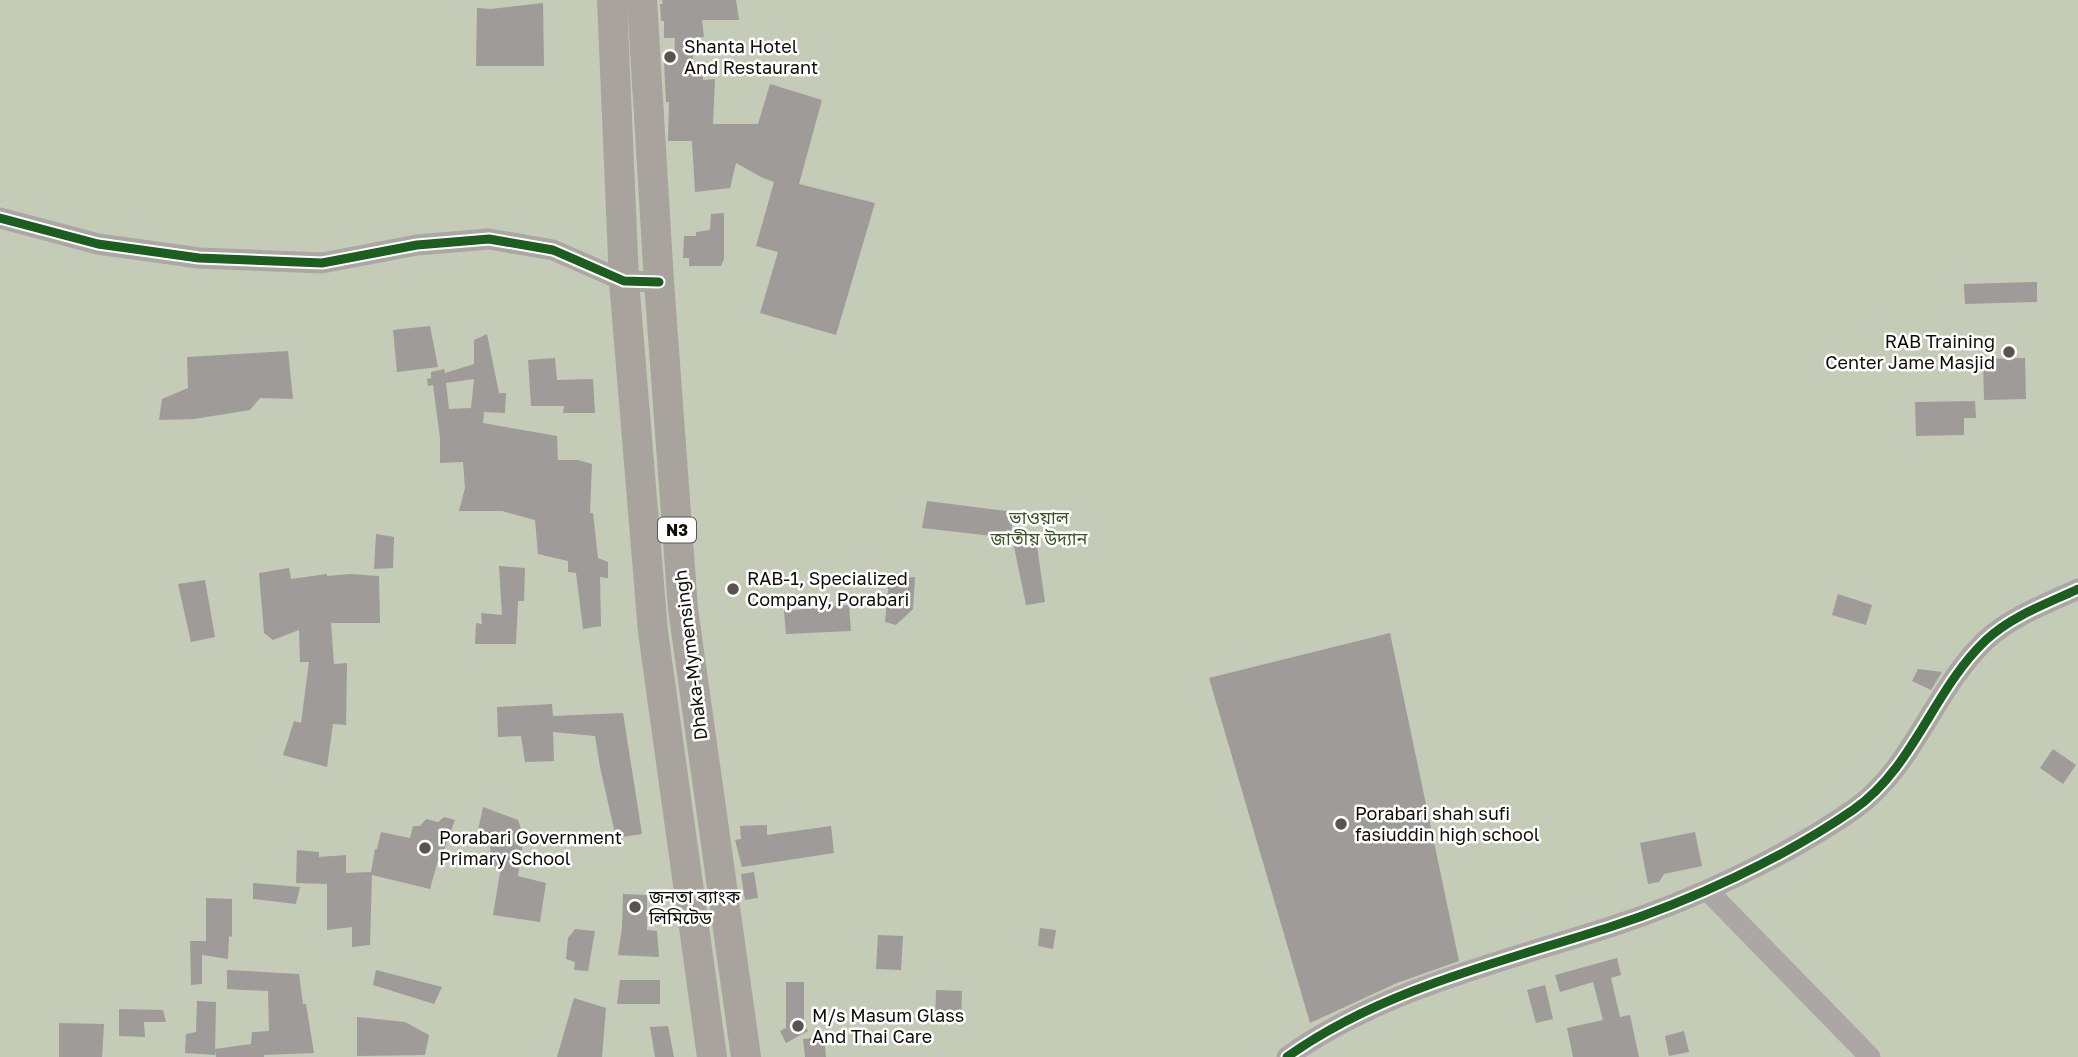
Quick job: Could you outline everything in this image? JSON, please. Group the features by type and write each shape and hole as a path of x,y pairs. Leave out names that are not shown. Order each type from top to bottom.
{"highway":[{"name":"Dhaka-Mymensingh","path":"612,0 624,281 653,632 712,1057"},
{"name":"Dhaka-Mymensingh","path":"642,0 683,609 746,1057"}],"street":[{"path":"0,218 98,244 199,258 322,263 417,245 489,239 553,250 624,281 659,282"},
{"path":"1287,1057 1313,1038 1381,1003 1661,909 1707,890 1800,844 1856,808 1892,775 1962,667 1986,640 2011,620 2078,589"},
{"path":"1707,890 1870,1057"}],"green space":[{"name":"ভাওয়াল জাতীয় উদ্যান","path":"0,0 2078,0 2078,1057 0,1057"}],"building":[{"path":"662,0 736,0 739,20 702,20 704,37 693,38 693,63 701,66 703,80 715,79 713,124 758,124 770,84 822,100 799,184 875,203 836,335 760,313 778,252 756,246 774,182 736,163 730,188 695,192 692,141 668,141 669,102 666,102 664,62 674,62 675,38 664,38 660,4 663,4"},
{"path":"543,3 544,66 476,66 477,8"},
{"path":"724,213 724,259 721,266 689,266 689,258 683,258 684,236 696,236 696,232 710,230 711,214"},
{"path":"2037,282 2037,302 1965,304 1964,284"},
{"path":"430,326 438,367 397,372 393,330"},
{"path":"487,334 499,393 506,393 505,413 484,412 483,423 557,436 558,460 578,460 592,464 590,513 593,513 598,558 608,562 608,578 600,577 601,626 583,629 576,573 568,572 568,561 538,554 535,520 502,511 459,511 465,488 463,462 440,463 440,438 433,385 428,386 427,379 431,378 431,372 444,369 445,373 474,364 474,340","holes":["474,379 471,408 449,409 446,383"]},
{"path":"288,351 293,399 260,398 250,410 194,419 159,420 162,399 188,388 187,357"},
{"path":"555,358 557,380 593,379 595,413 563,413 564,406 531,406 528,360"},
{"path":"2025,358 2026,399 1984,400 1983,359"},
{"path":"1975,401 1976,418 1964,418 1964,435 1916,436 1915,402"},
{"path":"927,501 1014,512 1010,538 922,528"},
{"path":"376,534 394,537 393,568 374,569"},
{"path":"1036,539 1045,602 1026,605 1013,542"},
{"path":"499,566 525,568 524,601 518,601 516,644 475,644 476,623 482,624 481,613 502,615"},
{"path":"289,568 291,579 327,574 379,576 380,623 331,623 334,664 347,663 346,725 333,724 327,767 283,755 294,721 301,723 309,662 300,662 299,630 273,640 264,633 259,573"},
{"path":"915,577 913,609 896,625 885,622 889,579"},
{"path":"205,580 215,637 191,642 178,584"},
{"path":"1838,594 1872,605 1866,625 1832,615"},
{"path":"849,605 851,631 786,634 784,611"},
{"name":"Porabari shah sufi fasiuddin high school","path":"1390,633 1459,961 1397,983 1310,1023 1209,678"},
{"path":"1918,669 1942,672 1931,690 1912,681"},
{"path":"552,704 553,716 623,713 642,834 616,838 595,736 553,732 554,761 525,762 521,736 498,737 497,707"},
{"path":"2053,749 2076,765 2063,784 2040,768"},
{"path":"483,807 518,820 524,837 518,876 546,883 540,922 493,915 501,867 491,866 490,842 477,835"},
{"path":"444,817 455,820 440,861 438,860 430,889 372,875 370,945 352,947 352,927 327,930 327,884 296,883 297,850 319,852 319,857 346,855 346,873 371,872 381,832 410,838 413,826 420,826 426,819 438,822"},
{"path":"767,825 767,835 831,826 834,853 742,867 735,840 741,839 740,826"},
{"path":"1695,832 1702,866 1664,874 1659,882 1648,884 1640,843"},
{"path":"754,872 758,898 745,900 741,874"},
{"path":"253,883 300,887 296,904 253,899"},
{"path":"623,894 647,895 647,930 657,931 659,957 618,955"},
{"path":"206,898 232,899 232,937 229,936 228,959 202,955 202,984 191,985 190,941 206,941"},
{"path":"1040,928 1056,930 1053,949 1038,946"},
{"path":"575,929 595,931 588,971 574,970 575,962 566,959 568,938"},
{"path":"878,935 903,936 901,970 876,969"},
{"path":"1617,958 1621,975 1611,978 1620,1017 1630,1015 1639,1057 1573,1057 1567,1028 1603,1020 1593,982 1560,992 1555,975"},
{"path":"227,970 299,974 314,1053 216,1057 215,1049 251,1044 252,1032 269,1031 268,991 227,989"},
{"path":"376,970 442,987 434,1004 373,985"},
{"path":"620,980 660,980 660,1004 617,1004"},
{"path":"786,982 804,982 804,1024 808,1031 786,1043 780,1031 786,1028"},
{"path":"1545,985 1553,1019 1536,1023 1527,990"},
{"path":"936,990 962,991 961,1024 935,1023"},
{"path":"574,998 606,1008 602,1057 557,1057"},
{"path":"197,1001 216,1002 215,1055 185,1053 186,1034 196,1032"},
{"path":"119,1009 163,1010 166,1022 144,1022 145,1037 119,1036"},
{"path":"357,1017 405,1022 429,1035 425,1055 357,1056"},
{"path":"59,1023 104,1024 102,1057 59,1057"},
{"path":"668,1026 674,1057 655,1057 650,1027"},
{"path":"1684,1031 1689,1052 1669,1056 1665,1036"},
{"path":"824,1037 826,1057 805,1057 803,1039"}],"cycle path":[{"path":"0,218 98,244 199,258 322,263 417,245 489,239 553,250 624,281 659,282"},
{"path":"1287,1057 1361,1013 1442,980 1672,905 1766,862 1825,828 1874,793 1892,773 1951,682 1986,640 2018,617 2078,589"}],"place":[{"name":"Shanta Hotel And Restaurant","path":"670,57"},
{"name":"RAB Training Center Jame Masjid","path":"2009,352"},
{"name":"RAB-1, Specialized Company, Porabari","path":"733,589"},
{"name":"Porabari shah sufi fasiuddin high school","path":"1341,824"},
{"name":"Porabari Government Primary School","path":"425,848"},
{"name":"জনতা ব্যাংক লিমিটেড","path":"635,907"},
{"name":"M/s Masum Glass And Thai Care","path":"798,1026"}]}
